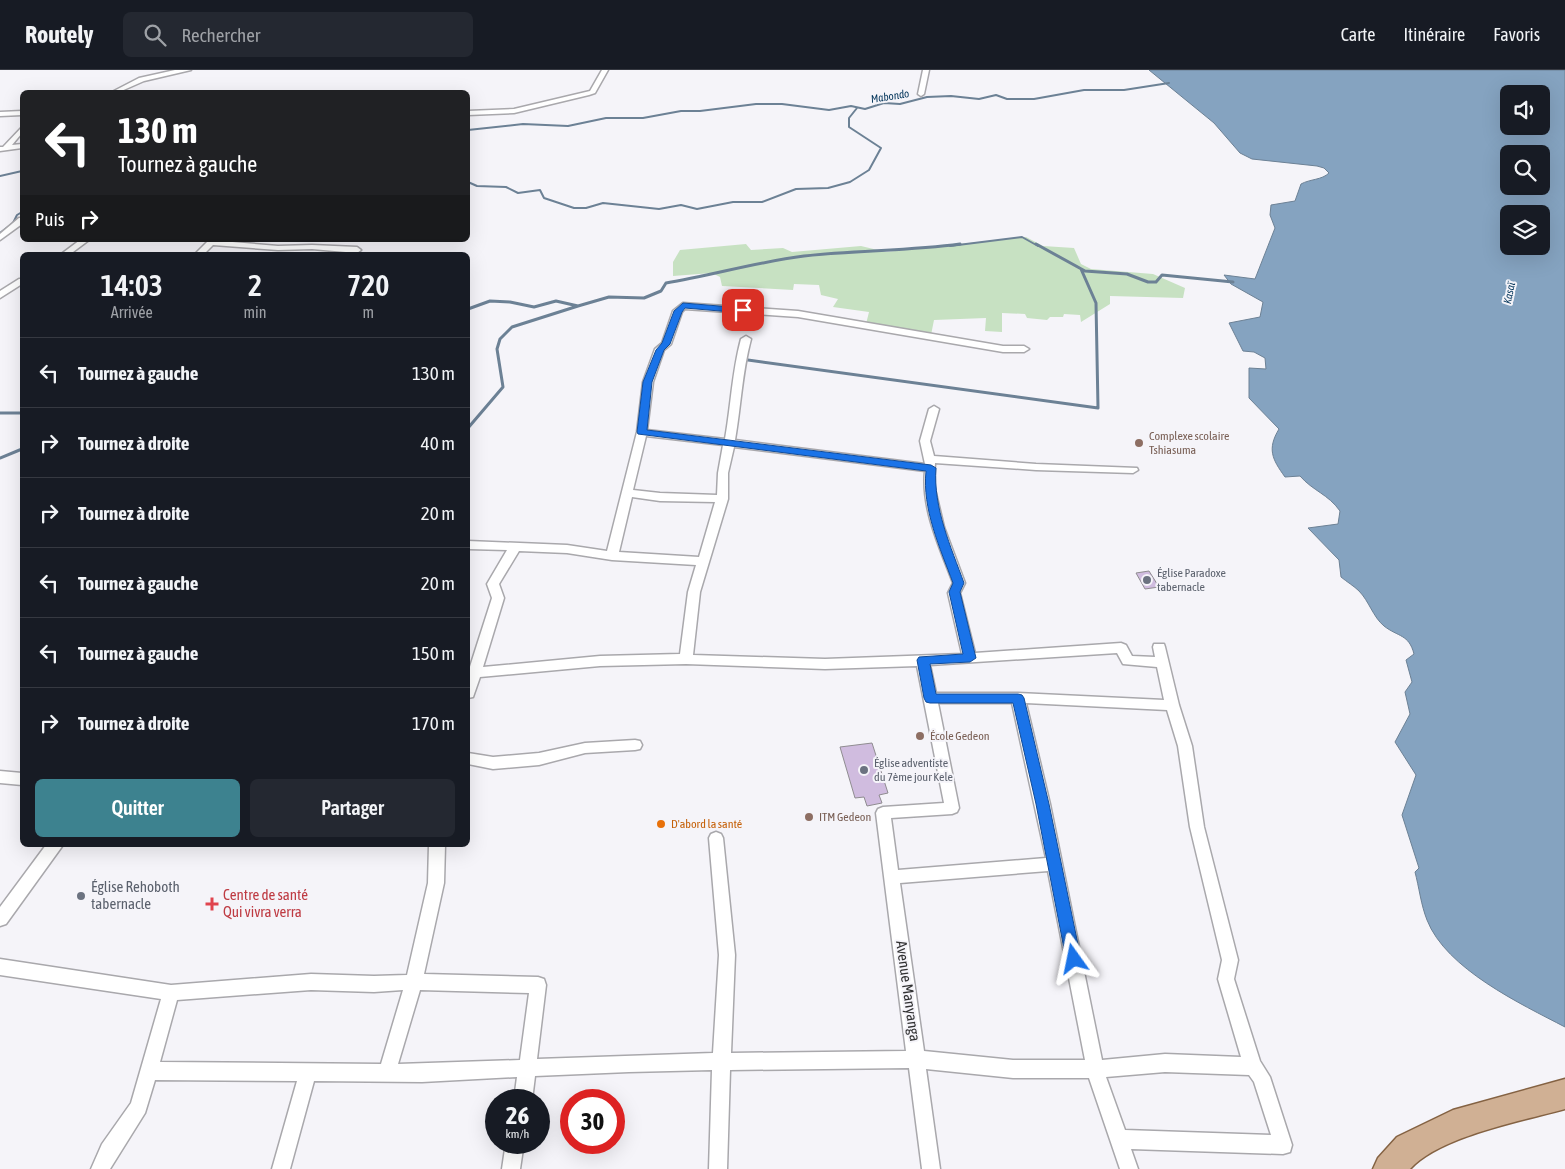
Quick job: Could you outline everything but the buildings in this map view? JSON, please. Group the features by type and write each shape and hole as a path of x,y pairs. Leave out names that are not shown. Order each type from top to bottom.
{"main road":[{"path":"1389,1169 1408,1148 1464,1121 1555,1096"}],"street":[{"path":"119,90 154,74 188,70"},
{"path":"470,114 514,111 587,94 593,92 605,70"},
{"path":"921,94 926,70"},
{"path":"0,114 20,113"},
{"path":"2,149 20,131"},
{"path":"2,149 20,146"},
{"path":"0,238 20,224"},
{"path":"68,252 82,242"},
{"path":"201,252 211,242 278,248 312,247 357,250"},
{"path":"0,295 20,282"},
{"path":"612,556 642,432 648,382 660,350 666,344 678,311 683,306 798,314 1003,349 1024,349"},
{"path":"686,660 694,592 722,499 723,474 735,413 739,364 746,340"},
{"path":"934,410 925,441 930,464 930,485 938,527 959,583 954,592 970,658"},
{"path":"642,432 846,459 930,464 1134,470"},
{"path":"626,493 660,497 722,499"},
{"path":"470,545 567,549 612,556 703,561"},
{"path":"470,686 498,598 493,584 515,547"},
{"path":"474,673 600,661 686,660 825,664 970,658 1121,648 1128,661 1161,654 1172,706 1185,746 1197,827 1230,960 1226,979 1254,1066 1261,1077 1283,1145 1119,1139"},
{"path":"923,660 930,698 1018,698 1172,706"},
{"name":"Avenue Manyanga","path":"930,698 952,808 883,813 931,1169"},
{"path":"1018,698 1054,864 1095,1070 1129,1169"},
{"path":"470,759 493,763 539,759 584,748 634,745"},
{"path":"0,777 20,779"},
{"path":"716,838 727,955 718,1126 718,1169"},
{"path":"0,919 54,847"},
{"path":"387,1073 414,982 436,883 436,847"},
{"path":"892,877 1054,864"},
{"path":"0,967 172,993 311,982 538,985 524,1089"},
{"path":"100,1169 109,1151 138,1107 172,993"},
{"path":"150,1071 387,1073 722,1061 917,1059 1013,1069 1095,1070 1165,1063 1254,1066"},
{"path":"281,1169 308,1072"},
{"path":"511,1169 513,1154"}],"green space":[{"path":"1026,237 1043,246 1074,248 1081,264 1091,269 1153,274 1185,288 1183,298 1110,296 1110,304 1081,322 1080,315 1064,314 1063,317 1050,317 1047,320 1027,318 1025,314 1002,313 1002,332 985,331 986,318 934,320 931,335 866,324 869,312 833,307 838,299 821,295 819,285 794,284 793,290 722,286 720,277 712,273 673,276 673,262 680,250 746,244 751,250 783,248 792,252 861,246 886,252"}],"water":[{"name":"Kasaï","path":"1149,70 1565,70 1565,1027 1507,996 1467,969 1450,954 1437,938 1427,920 1415,872 1419,868 1402,815 1416,775 1395,742 1410,714 1405,692 1412,682 1406,660 1414,654 1406,639 1384,626 1357,589 1341,577 1339,560 1308,528 1338,524 1340,511 1331,500 1300,476 1285,477 1277,465 1272,448 1279,429 1249,398 1249,368 1266,369 1265,358 1254,352 1243,351 1229,323 1260,317 1263,302 1231,284 1224,275 1255,279 1275,228 1270,215 1271,205 1295,201 1301,184 1323,177 1329,173 1324,168 1317,166 1252,159 1240,153 1214,123"}],"waterway":[{"name":"Mabondo","path":"470,130 523,124 568,126 606,118 643,118 681,111 700,111 756,104 782,104 829,110 851,106 865,109 884,103 900,104 927,97 951,96 979,99 996,95 1007,99 1034,99 1084,90 1124,90 1169,83"},
{"path":"470,183 477,186 506,187 518,193 540,190 544,198 574,208 586,208 603,203 659,209 681,205 697,209 733,202 762,202 796,189 828,188 850,182 869,170 881,148 849,127 849,118 857,108"},
{"name":"Mabondo","path":"0,176 20,171"},
{"path":"0,233 13,223 20,213"},
{"path":"950,246 1022,237 1038,246"},
{"path":"578,306 609,297 644,298 661,291 666,283 804,256 960,244"},
{"path":"1036,244 1085,271 1127,274 1148,282 1156,282 1162,275 1233,282"},
{"path":"748,360 1098,408 1096,303 1081,269"},
{"path":"470,308 490,301 510,302 534,307 556,301 578,306"},
{"path":"470,426 503,387 497,349 500,339 512,327 578,306"},
{"path":"0,413 20,413"},
{"path":"0,458 20,450"}],"place":[{"name":"Complexe scolaire Tshiasuma","path":"1139,443"},
{"name":"Église Paradoxe tabernacle","path":"1147,580"},
{"name":"École Gedeon","path":"920,736"},
{"name":"Église adventiste du 7ème jour Kele","path":"864,770"},
{"name":"ITM Gedeon","path":"809,817"},
{"name":"D'abord la santé","path":"661,824"},
{"name":"Église Rehoboth tabernacle","path":"81,896"},
{"name":"Centre de santé Qui vivra verra","path":"212,904"}],"route":[{"path":"743,310 683,306 678,311 666,344 660,350 648,382 642,432 846,459 931,468 930,485 932,498 938,527 959,583 954,592 970,658 923,660 930,698 1018,698 1043,804 1074,959"}]}
